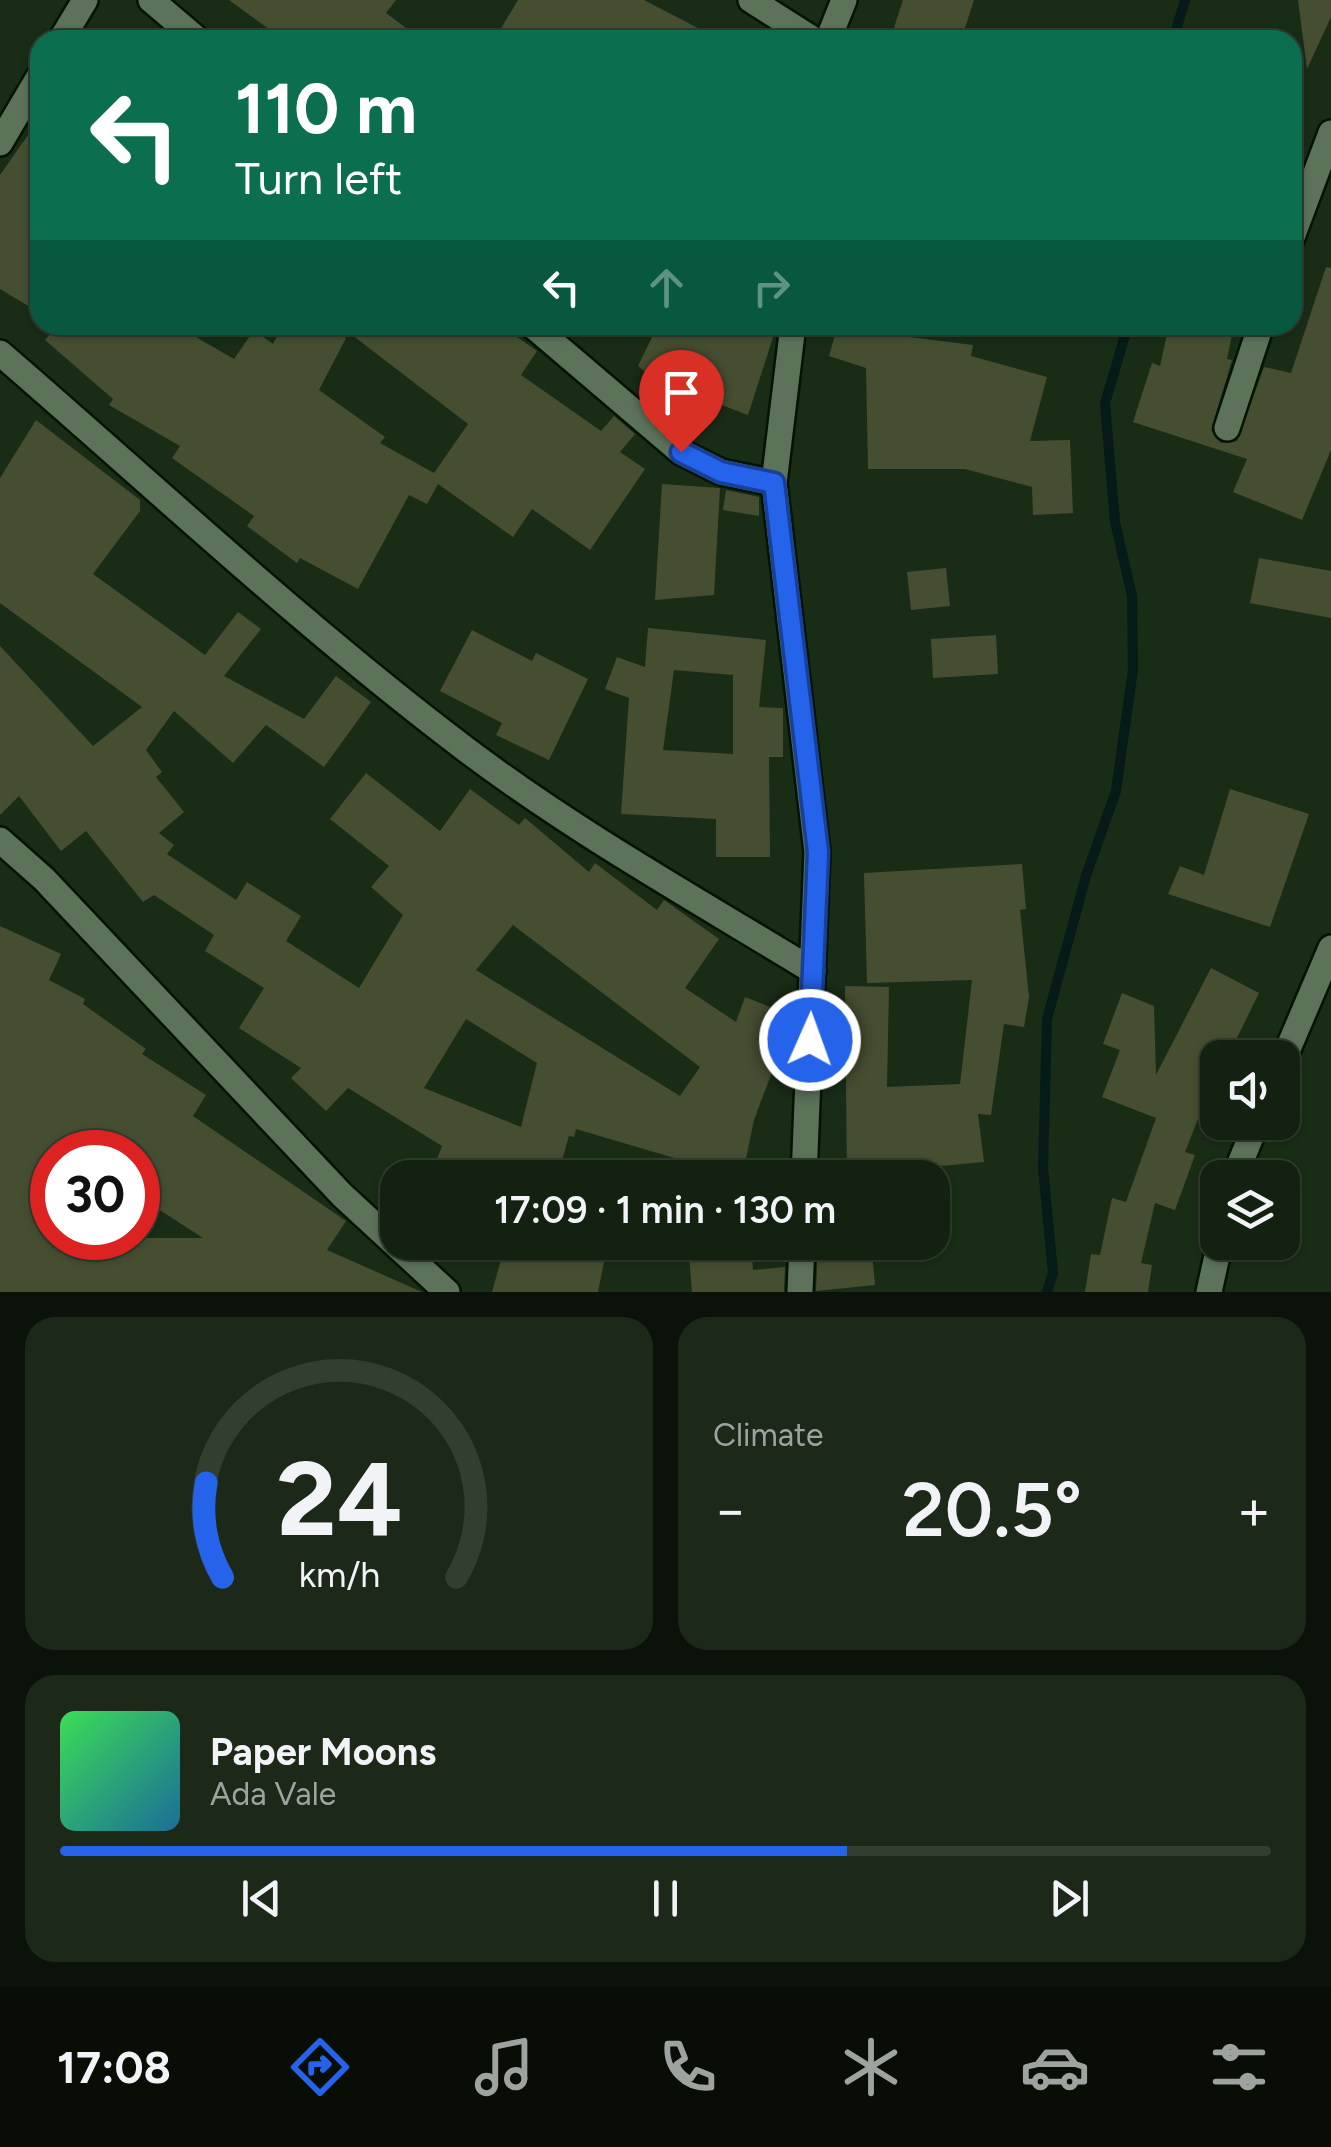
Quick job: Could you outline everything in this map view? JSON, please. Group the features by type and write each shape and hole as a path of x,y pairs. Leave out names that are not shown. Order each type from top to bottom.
{"street":[{"path":"67,30 85,0"},
{"path":"152,0 186,30"},
{"path":"752,0 798,30"},
{"path":"832,30 844,0"},
{"path":"0,142 30,92"},
{"path":"1302,211 1331,134"},
{"path":"544,335 681,452 721,472 774,483"},
{"path":"792,335 774,483 818,852 805,1160"},
{"path":"1227,428 1259,335"},
{"path":"0,353 370,673 467,750 560,816 813,972"},
{"path":"0,840 44,879 342,1195 447,1292"},
{"path":"1291,1040 1331,948"},
{"path":"800,1292 801,1260"},
{"path":"1209,1292 1216,1260"}],"building":[{"path":"229,0 396,0 386,13 409,30 270,30"},
{"path":"518,0 644,0 702,30 500,30"},
{"path":"903,0 974,0 964,30 893,30"},
{"path":"1298,0 1331,0 1331,17 1307,69"},
{"path":"30,132 30,307 0,289 0,175"},
{"path":"1326,267 1331,268 1331,450 1302,520 1233,492 1247,459 1133,422 1152,363 1160,366 1167,335 1232,335 1227,359 1232,360 1211,430 1221,443 1237,441 1264,367 1291,373"},
{"path":"49,335 192,335 234,359 251,335 261,335 273,344 278,335 340,335 346,338 319,390 385,437 380,443 434,473 468,424 352,335 514,335 537,351 521,375 601,431 614,416 635,434 620,452 645,469 590,550 532,509 513,537 438,484 427,504 409,495 358,589 300,558 297,563 247,526 254,516 172,458 180,446 109,405 113,399 45,340"},
{"path":"653,335 774,335 748,415 690,393 684,404 638,366"},
{"path":"835,335 911,335 973,345 971,356 1047,377 1030,441 1070,440 1073,513 1033,515 1032,487 965,469 868,469 866,368 829,356"},
{"path":"36,420 140,500 140,511 93,574 205,655 238,612 261,629 224,676 304,719 336,676 371,702 324,767 266,725 233,763 174,711 146,750 162,772 156,777 184,812 159,833 174,845 167,854 236,900 247,882 301,916 286,941 359,988 403,915 371,887 389,866 330,819 366,773 440,831 470,789 519,825 525,818 589,872 595,863 657,910 664,900 719,939 685,988 736,1022 745,997 793,1016 754,1120 746,1160 681,1160 576,1129 574,1137 569,1136 562,1160 437,1160 442,1146 348,1088 326,1111 291,1078 301,1068 239,1028 264,988 205,951 214,935 154,895 143,902 86,831 61,851 19,796 0,815 0,646 93,746 142,707 0,603 0,478","holes":["513,925 700,1067 680,1096 476,970","466,1019 537,1063 521,1127 424,1088"]},
{"path":"662,484 720,488 714,595 655,600"},
{"path":"726,490 759,497 759,516 723,510"},
{"path":"1259,558 1331,571 1331,618 1250,603"},
{"path":"946,568 950,606 911,610 907,572"},
{"path":"648,628 766,640 759,707 783,708 783,757 769,757 770,857 716,857 716,819 621,814 629,698 605,689 617,657 645,667","holes":["674,670 733,675 733,754 663,750"]},
{"path":"472,630 532,661 536,653 588,679 549,760 496,735 502,723 440,691"},
{"path":"996,635 998,674 933,678 931,639"},
{"path":"1230,789 1309,814 1270,927 1168,894 1180,866 1204,875"},
{"path":"1022,864 1026,909 1020,910 1029,997 1024,1027 1004,1024 991,1115 978,1114 984,1162 950,1165 950,1160 847,1160 845,986 889,987 887,1087 960,1084 972,980 867,983 864,873"},
{"path":"0,926 61,954 49,980 85,999 83,1004 146,1049 142,1054 206,1095 193,1116 346,1221 327,1250 422,1292 0,1292"},
{"path":"1211,968 1259,993 1236,1040 1200,1040 1200,1114 1185,1152 1195,1155 1175,1210 1155,1203 1141,1263 1152,1265 1148,1292 1085,1292 1091,1254 1100,1255 1112,1198 1126,1202 1156,1118 1102,1097 1120,1050 1103,1044 1122,993 1154,1006 1156,1075"},
{"path":"501,1260 604,1260 598,1292 492,1292"},
{"path":"689,1260 752,1260 753,1270 785,1267 784,1292 692,1292"},
{"path":"817,1260 873,1260 875,1285 816,1291"}],"waterway":[{"path":"1176,30 1185,0"},
{"path":"1047,1292 1053,1273 1043,1168 1047,1019 1086,876 1116,791 1133,669 1132,596 1115,522 1105,403 1125,335"}],"route":[{"path":"681,452 721,472 774,483 818,852 810,1040"}]}
